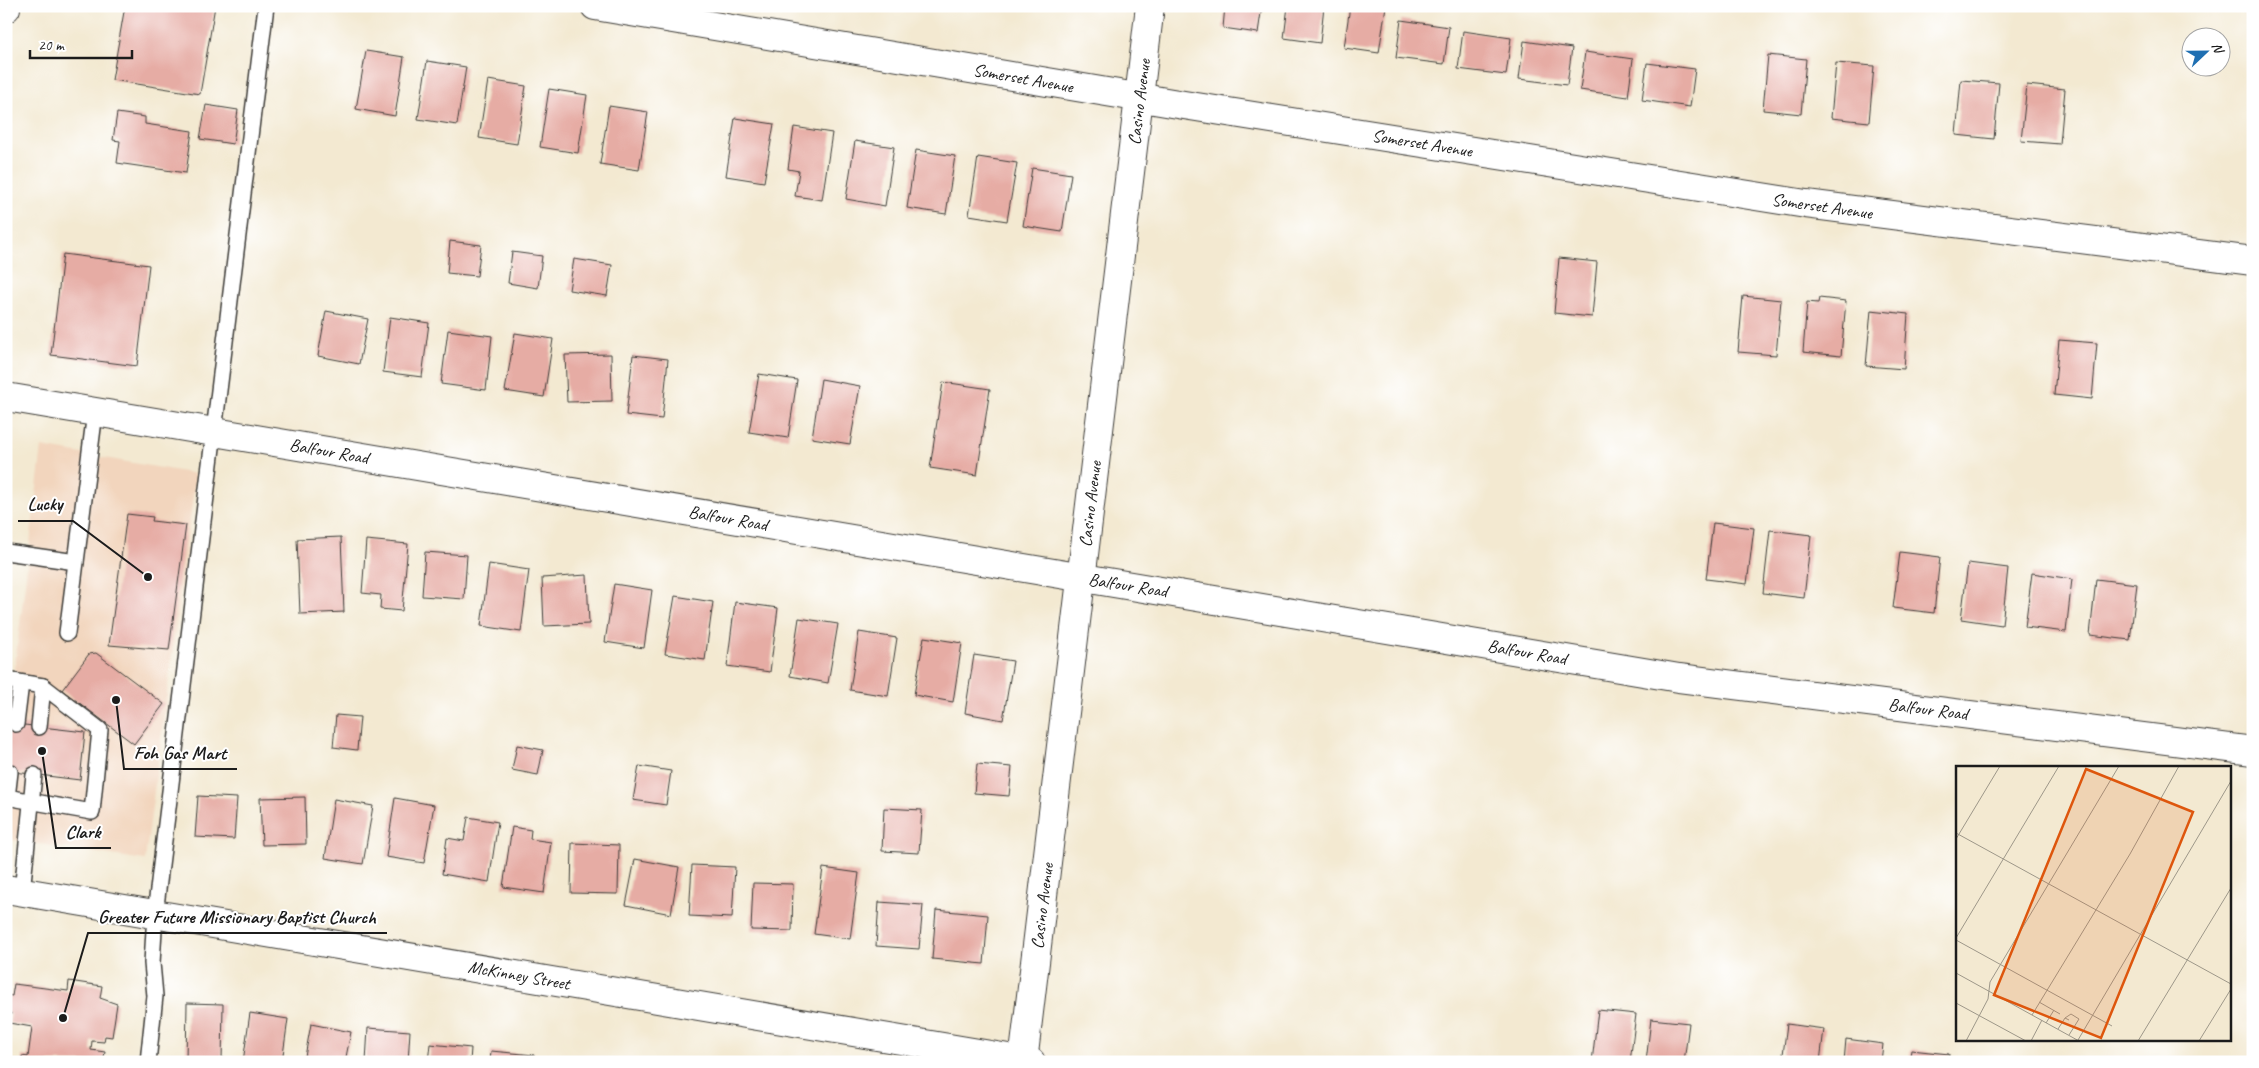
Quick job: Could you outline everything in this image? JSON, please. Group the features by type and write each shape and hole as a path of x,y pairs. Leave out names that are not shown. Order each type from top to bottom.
{"street":[{"name":"Somerset Avenue","path":"595,6 1140,98 1806,204 2253,261"},
{"name":"Casino Avenue","path":"1026,1061 1081,577 1150,6"},
{"name":"Balfour Road","path":"6,397 1679,678 2253,750"},
{"name":"McKinney Street","path":"14,890 1026,1061"}],"lane":[{"path":"148,1062 155,996 152,963 155,914 216,432 266,6"},
{"path":"67,633 95,412"},
{"path":"6,552 76,562"},
{"path":"10,772 7,797 92,812 100,730 42,686 14,681 16,724"},
{"path":"39,727 42,686"},
{"path":"14,890 31,802 34,775"}],"shaded area":[{"path":"42,447 196,474 145,860 6,839 6,737"}],"building":[{"path":"125,6 215,6 200,94 112,80"},
{"path":"1225,6 1262,6 1258,33 1223,28"},
{"path":"1288,6 1324,6 1320,43 1284,38"},
{"path":"1350,6 1386,6 1379,53 1344,48"},
{"path":"1401,20 1449,27 1444,64 1396,58"},
{"path":"1463,31 1511,38 1506,75 1458,69"},
{"path":"1524,41 1572,48 1567,85 1519,79"},
{"path":"366,51 404,57 395,116 356,109"},
{"path":"1585,52 1633,59 1628,97 1580,90"},
{"path":"1768,55 1806,59 1801,114 1763,110"},
{"path":"427,61 466,67 457,125 418,119"},
{"path":"1647,63 1695,69 1690,107 1642,100"},
{"path":"1836,63 1874,66 1869,122 1831,118"},
{"path":"488,80 526,86 517,144 479,138"},
{"path":"1961,80 1999,83 1994,139 1956,135"},
{"path":"2027,85 2065,89 2060,144 2021,141"},
{"path":"549,89 587,95 578,153 540,147"},
{"path":"206,105 238,110 233,144 200,139"},
{"path":"609,106 648,112 639,170 600,164"},
{"path":"117,113 145,117 145,124 192,131 186,173 117,163 120,141 113,140"},
{"path":"735,118 774,124 764,182 726,176"},
{"path":"794,127 832,133 822,200 795,196 799,171 788,169"},
{"path":"855,141 894,147 885,206 846,199"},
{"path":"916,150 955,156 946,214 907,208"},
{"path":"978,157 1017,163 1007,221 969,215"},
{"path":"1032,168 1071,174 1062,232 1023,226"},
{"path":"450,241 481,245 477,276 447,273"},
{"path":"512,252 542,256 538,288 508,283"},
{"path":"63,254 149,265 137,366 51,355"},
{"path":"1559,258 1597,262 1592,317 1554,313"},
{"path":"574,259 612,265 607,296 569,290"},
{"path":"1743,296 1781,300 1776,355 1738,352"},
{"path":"1819,298 1846,301 1841,356 1803,352 1807,302 1818,303"},
{"path":"1871,310 1908,314 1904,369 1866,366"},
{"path":"326,311 368,319 359,364 318,356"},
{"path":"390,317 429,323 422,377 383,372"},
{"path":"448,330 492,336 486,390 441,384"},
{"path":"515,333 553,339 544,397 505,391"},
{"path":"2059,340 2097,343 2092,399 2054,395"},
{"path":"611,354 612,401 567,402 565,355"},
{"path":"633,355 668,359 662,419 626,415"},
{"path":"759,374 797,380 788,438 749,432"},
{"path":"821,379 860,386 850,444 812,438"},
{"path":"943,382 990,389 977,475 930,468"},
{"path":"127,514 153,517 152,521 186,525 169,650 109,645"},
{"path":"1713,523 1754,528 1747,584 1706,579"},
{"path":"1770,530 1811,535 1804,598 1763,593"},
{"path":"341,537 344,612 300,614 297,539"},
{"path":"366,540 408,544 402,611 380,609 381,595 362,593"},
{"path":"425,552 467,555 464,599 422,596"},
{"path":"1900,552 1940,557 1934,613 1893,608"},
{"path":"1968,563 2008,568 2002,625 1961,619"},
{"path":"489,564 529,570 521,632 481,626"},
{"path":"2032,573 2072,579 2066,632 2025,627"},
{"path":"587,575 589,624 544,626 542,578"},
{"path":"2096,579 2137,584 2130,640 2090,635"},
{"path":"614,584 652,590 644,648 605,642"},
{"path":"675,596 713,602 705,660 665,654"},
{"path":"735,602 778,608 770,672 727,666"},
{"path":"799,618 838,624 828,683 790,676"},
{"path":"859,632 897,638 888,696 850,690"},
{"path":"924,637 962,643 953,702 914,695"},
{"path":"96,653 164,704 134,744 62,690 89,654"},
{"path":"974,655 1013,661 1003,720 965,713"},
{"path":"336,715 360,717 357,750 333,747"},
{"path":"7,723 85,732 80,780 6,771"},
{"path":"517,745 543,750 538,775 512,770"},
{"path":"977,764 1012,767 1009,796 974,793"},
{"path":"639,766 671,771 666,805 633,800"},
{"path":"198,796 237,798 234,839 195,837"},
{"path":"305,797 306,844 262,845 260,798"},
{"path":"395,798 434,805 424,863 386,857"},
{"path":"334,799 373,806 363,864 325,858"},
{"path":"884,808 922,810 919,853 882,851"},
{"path":"468,817 498,822 489,882 442,874 447,838 464,841"},
{"path":"512,827 531,830 530,839 551,842 544,893 503,887"},
{"path":"572,843 619,845 618,894 571,893"},
{"path":"635,859 679,867 671,914 626,905"},
{"path":"692,865 735,867 732,918 689,916"},
{"path":"823,868 859,873 850,939 814,934"},
{"path":"753,883 793,884 792,931 751,930"},
{"path":"879,902 923,905 919,949 876,946"},
{"path":"936,910 988,915 984,964 932,959"},
{"path":"69,981 102,986 100,998 117,1004 112,1037 105,1036 104,1042 92,1041 91,1050 105,1052 103,1062 22,1062 22,1056 28,1057 32,1027 9,1023 11,1013 6,1012 6,995 12,996 14,984 68,991"},
{"path":"187,1003 223,1004 222,1062 186,1062"},
{"path":"1598,1010 1636,1014 1630,1062 1592,1062"},
{"path":"250,1013 288,1019 282,1062 243,1062"},
{"path":"1651,1019 1689,1023 1684,1062 1646,1062"},
{"path":"311,1024 351,1032 345,1062 304,1062"},
{"path":"1787,1024 1824,1029 1820,1062 1782,1062"},
{"path":"368,1028 410,1031 408,1062 366,1062"},
{"path":"1846,1039 1883,1044 1881,1062 1844,1062"},
{"path":"430,1044 471,1048 470,1062 428,1062"},
{"path":"1911,1050 1949,1054 1948,1062 1909,1062"},
{"path":"491,1051 534,1055 533,1062 490,1062"}],"place":[{"name":"Lucky","path":"148,577"},
{"name":"Foh Gas Mart","path":"116,700"},
{"name":"Clark","path":"42,751"},
{"name":"Greater Future Missionary Baptist Church","path":"63,1018"}]}
